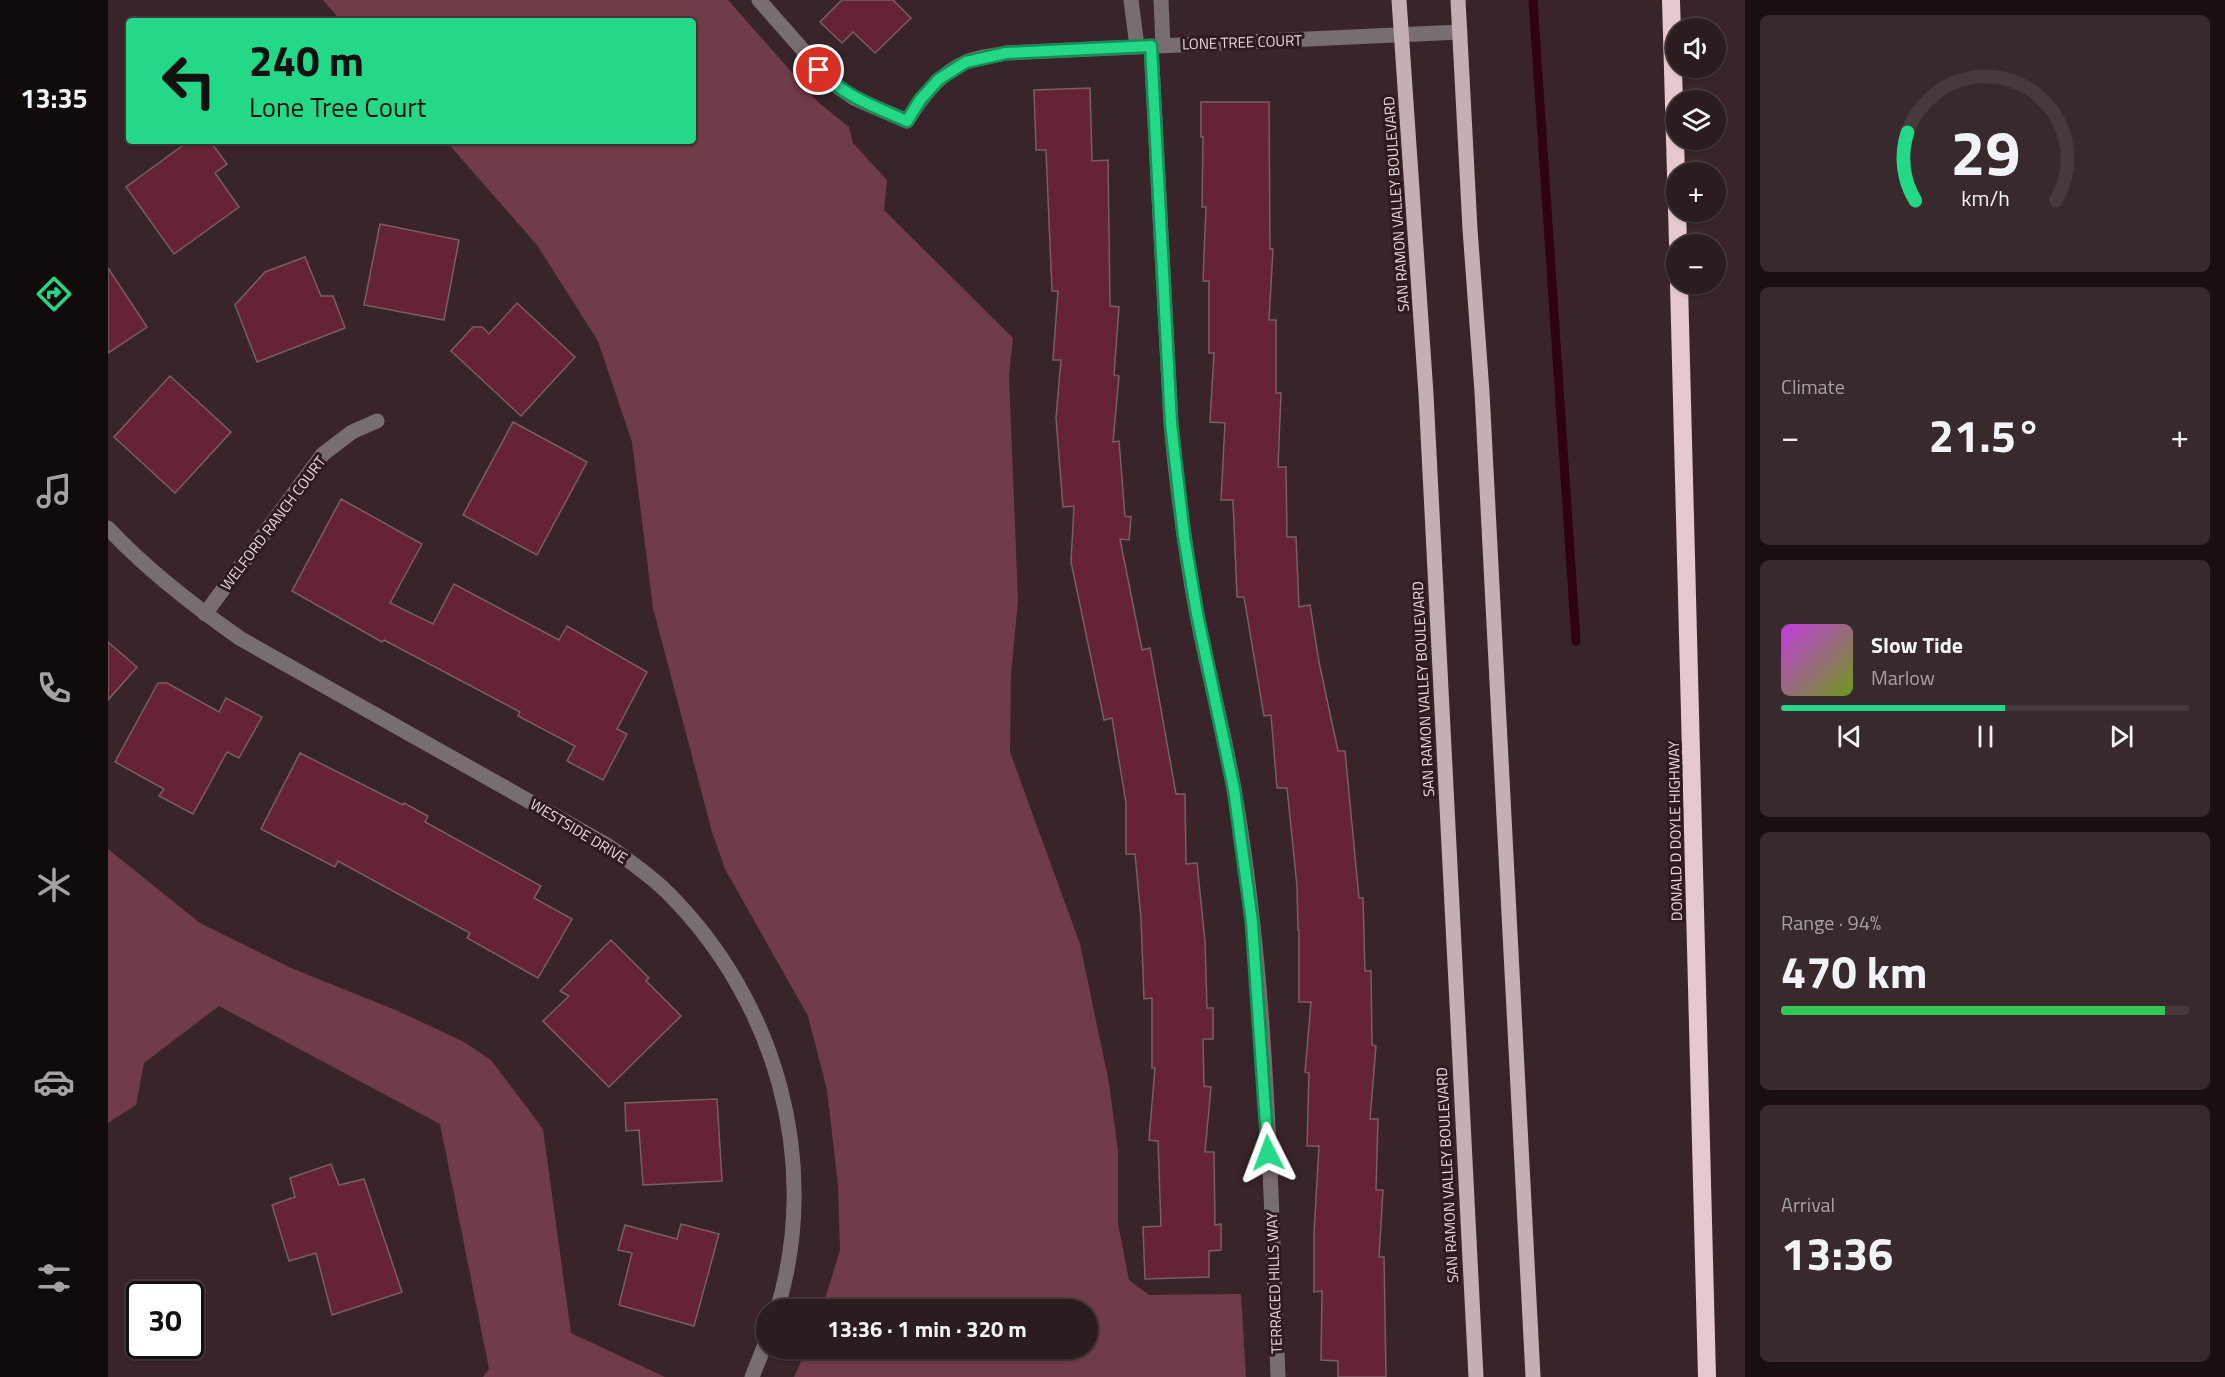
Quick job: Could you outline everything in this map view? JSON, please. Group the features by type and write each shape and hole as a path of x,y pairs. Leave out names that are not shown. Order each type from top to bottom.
{"highway":[{"path":"1671,0 1678,234"},
{"name":"DONALD D DOYLE HIGHWAY","path":"1679,294 1707,1377"}],"main road":[{"name":"SAN RAMON VALLEY BOULEVARD","path":"1399,0 1426,394 1476,1377"},
{"path":"1458,0 1470,229 1482,392 1533,1377"}],"street":[{"name":"LONE TREE COURT","path":"759,0 831,82 854,98 907,121 920,100 939,79 966,62 1006,53 1460,32"},
{"path":"1132,5 1150,46"},
{"path":"1150,46 1161,6"},
{"name":"TERRACED HILLS WAY","path":"1150,46 1176,479 1197,614 1234,789 1252,922 1262,1034 1278,1377"},
{"name":"WELFORD RANCH COURT","path":"205,614 323,454 352,432 376,421"},
{"name":"WESTSIDE DRIVE","path":"108,528 157,574 205,614 277,660 607,846 660,885 704,933 744,992 773,1060 786,1104 793,1144 795,1206 788,1270 780,1299"},
{"path":"752,1377 759,1359"}],"shaded area":[{"path":"323,0 728,0 819,103 849,127 853,143 887,180 884,210 1013,338 1009,376 1018,600 1011,675 1010,752 1080,944 1109,1083 1118,1151 1118,1224 1129,1280 1149,1295 1241,1294 1246,1377 794,1377 802,1359 1098,1359 1098,1299 825,1299 840,1250 838,1185 827,1090 808,1016 725,869 712,832 653,608 632,442 598,341 537,245 449,144 696,144 696,18 338,18"},
{"path":"108,849 200,923 291,968 398,1011 464,1042 491,1060 543,1129 571,1333 665,1377 483,1377 489,1369 440,1124 219,1006 144,1063 136,1105 108,1123"}],"building":[{"path":"842,0 893,0 911,18 875,53 853,32 842,43 820,22"},
{"path":"1090,88 1092,161 1108,160 1110,306 1119,307 1114,375 1119,376 1113,442 1119,441 1125,516 1131,517 1129,540 1120,539 1142,650 1150,648 1176,794 1185,794 1186,864 1197,863 1205,942 1207,1008 1213,1008 1213,1039 1203,1039 1204,1086 1211,1087 1205,1152 1214,1152 1215,1225 1221,1224 1221,1250 1209,1251 1209,1277 1145,1279 1143,1227 1161,1226 1158,1141 1149,1140 1155,1068 1152,1068 1152,998 1144,999 1141,918 1135,854 1126,854 1126,803 1112,718 1104,720 1071,562 1074,506 1063,507 1056,418 1061,360 1053,360 1058,291 1052,291 1046,150 1036,150 1034,90"},
{"path":"1201,102 1269,102 1270,249 1273,249 1269,320 1276,320 1276,393 1281,393 1278,467 1286,467 1287,537 1296,537 1299,607 1310,605 1319,662 1338,751 1345,751 1359,898 1363,898 1365,971 1371,971 1372,1045 1376,1046 1370,1119 1378,1119 1376,1190 1383,1190 1379,1257 1384,1257 1386,1377 1338,1377 1338,1361 1321,1360 1322,1291 1314,1292 1314,1233 1319,1146 1307,1146 1309,1073 1305,1072 1311,1002 1299,1002 1297,886 1287,788 1277,788 1271,715 1264,716 1244,597 1237,597 1233,500 1221,500 1225,423 1210,422 1214,353 1209,353 1209,281 1203,281 1206,207 1202,207"},
{"path":"185,144 212,144 227,164 215,173 239,207 174,254 126,187"},
{"path":"380,224 459,240 444,320 364,305"},
{"path":"305,257 321,296 333,296 345,328 257,362 235,305 265,272"},
{"path":"108,268 147,327 108,353"},
{"path":"517,303 575,357 521,416 451,351 473,327 482,327 489,334"},
{"path":"170,376 231,432 175,493 114,437"},
{"path":"513,422 587,462 537,555 463,515"},
{"path":"341,499 422,544 390,603 433,624 454,584 559,640 567,626 647,672 617,729 627,734 603,780 567,761 575,746 518,716 520,712 384,640 382,642 292,591"},
{"path":"108,642 137,667 108,700"},
{"path":"158,683 167,683 219,712 226,698 262,717 239,758 227,752 193,814 159,796 164,789 115,762"},
{"path":"300,753 428,816 425,822 541,886 534,898 572,919 538,978 467,938 470,933 338,861 335,867 261,829"},
{"path":"611,940 649,978 646,981 681,1016 609,1087 543,1021 569,996 560,991"},
{"path":"717,1099 722,1181 643,1185 639,1130 626,1131 625,1103"},
{"path":"331,1164 339,1185 364,1179 402,1292 332,1315 316,1253 289,1261 272,1205 295,1197 290,1178"},
{"path":"681,1224 719,1234 694,1326 619,1305 632,1253 618,1250 625,1225 677,1239"}],"waterway":[{"path":"1533,0 1576,641"}],"route":[{"path":"819,70 831,82 854,98 907,121 920,100 939,79 966,62 1006,53 1151,46 1176,479 1197,614 1234,789 1252,922 1262,1034 1268,1153"}]}
